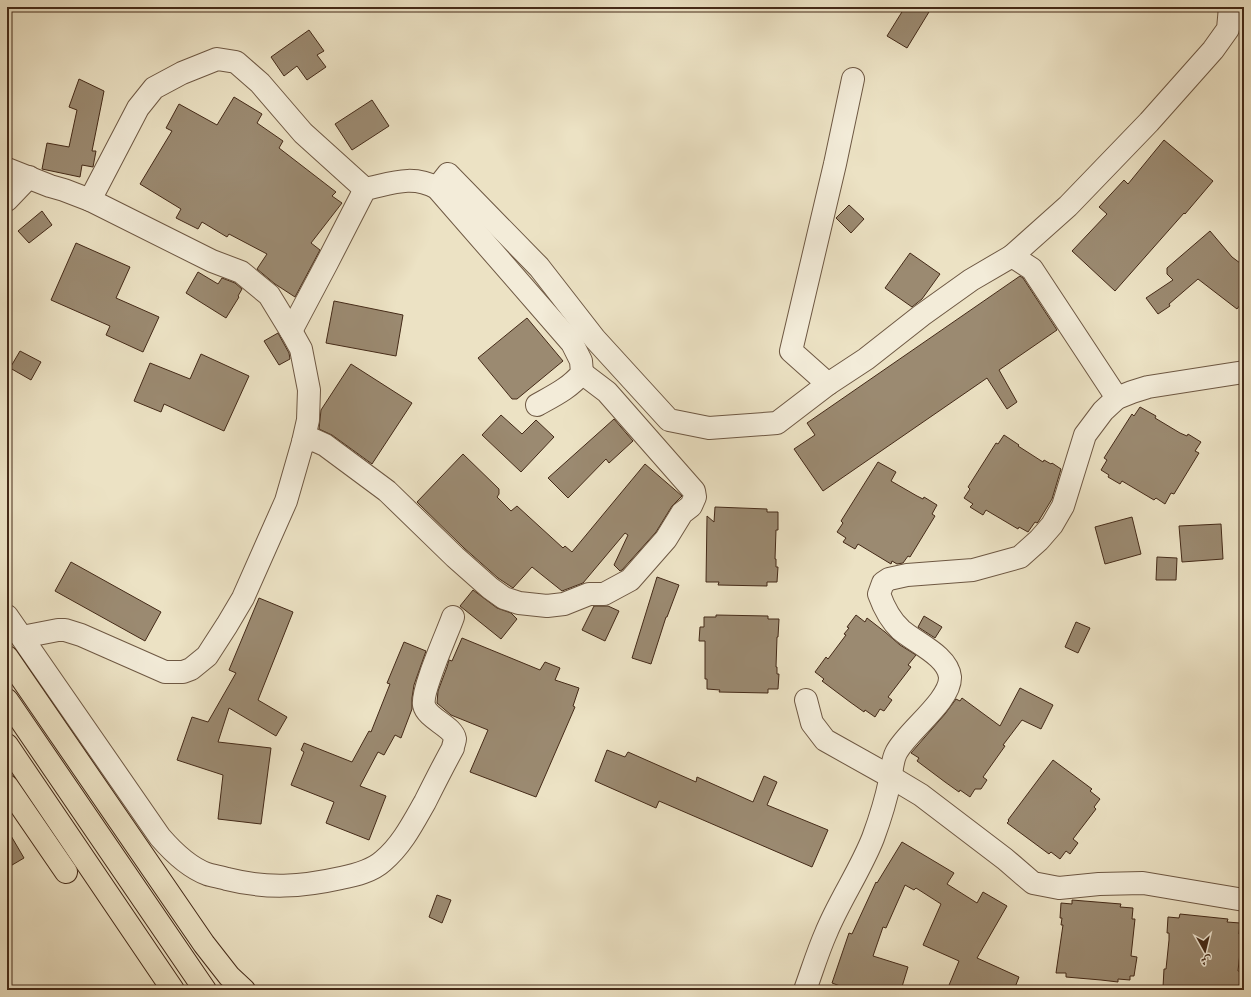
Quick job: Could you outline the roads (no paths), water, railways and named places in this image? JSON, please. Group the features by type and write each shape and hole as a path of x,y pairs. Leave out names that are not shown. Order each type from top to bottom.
{"main road":[{"path":"7,656 204,944 229,976 244,990"},
{"path":"7,700 204,990"},
{"path":"7,745 173,990"},
{"path":"7,786 66,872"}],"street":[{"path":"437,188 448,174 539,267 596,339 669,420 709,428 777,423 828,384 866,359 922,315 965,285 1012,256 1073,200 1149,122 1213,50 1228,29 1230,7"},
{"path":"90,200 138,108 154,88 182,73 217,59 236,62 260,83 303,133 365,188"},
{"path":"828,384 791,351 835,164 853,79"},
{"path":"7,169 90,200 212,261 240,272 269,295 291,331 301,350 309,390 308,420 286,501 242,598 207,656 191,669 183,672 165,672 81,635 65,630 22,637"},
{"path":"7,200 29,177"},
{"path":"365,188 402,180 428,182 437,188 572,343 581,361 582,373 571,385 537,405"},
{"path":"291,331 365,188"},
{"path":"1012,256 1032,269 1117,398"},
{"path":"805,990 826,933 872,840 884,808 896,754 901,746 939,702 949,684 950,678 946,665 931,651 901,630 891,620 883,606 879,594 883,583 889,579 906,575 973,570 1020,558 1052,525 1063,506 1085,435 1103,411 1117,398 1148,387 1244,372"},
{"path":"303,442 314,440 326,445 387,491 455,557 504,598 519,603 547,606 564,604 589,594 604,594 630,580 666,539 682,514 691,506 695,497 694,491 607,392 582,373"},
{"path":"7,616 160,837 180,858 207,874 248,884 278,887 306,885 353,876 371,869 382,862 405,837 453,748 455,739 452,732 426,710 424,703 424,694 453,617"},
{"path":"806,700 812,723 825,740 921,795 1005,859 1033,883 1059,888 1099,884 1143,883 1244,900"}]}
